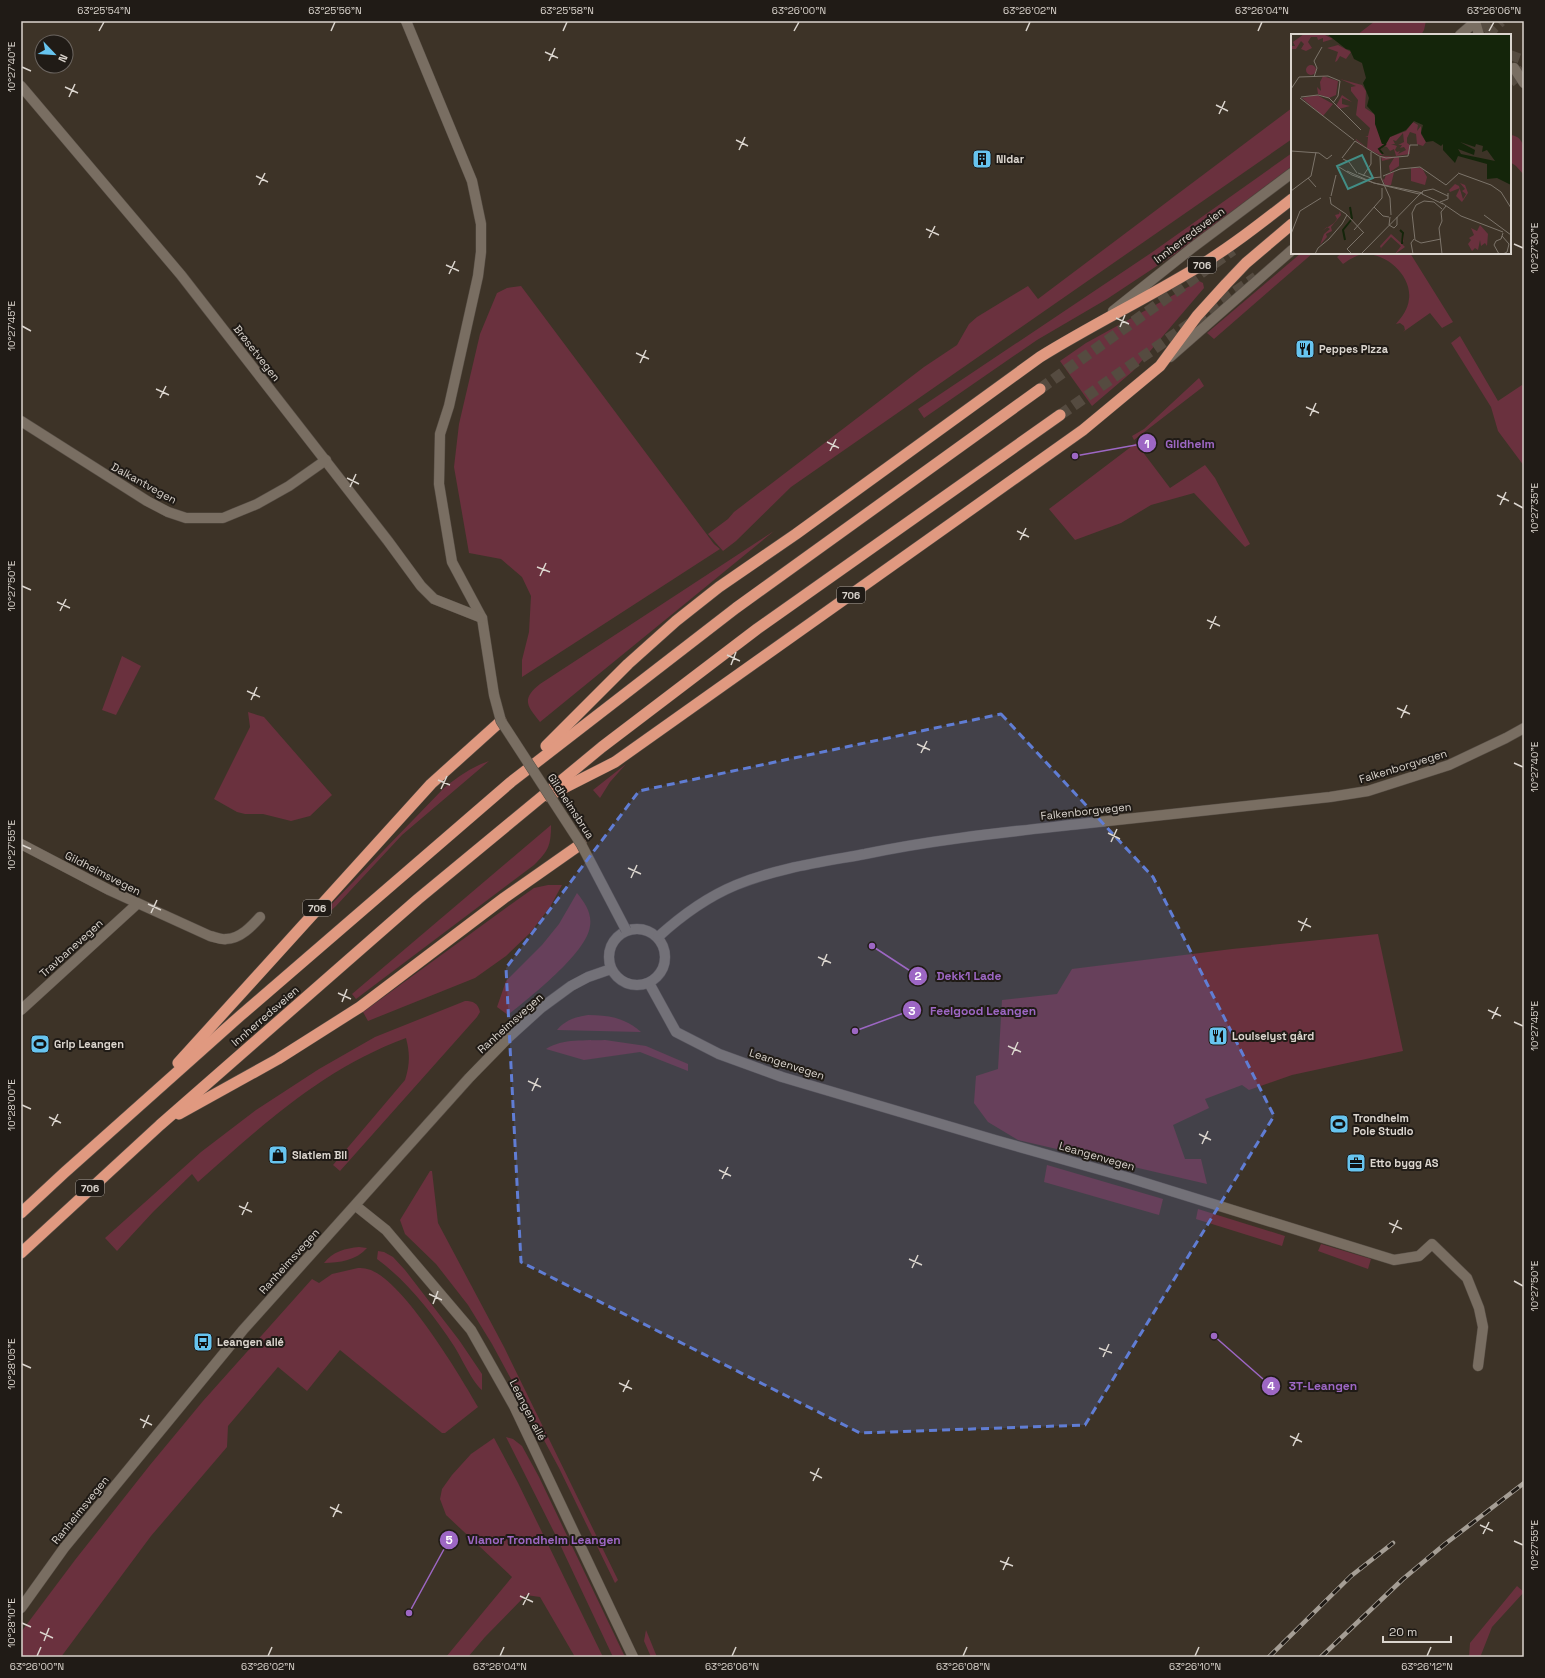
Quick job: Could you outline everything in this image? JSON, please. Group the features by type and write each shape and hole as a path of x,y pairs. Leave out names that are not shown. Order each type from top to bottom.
{"highway":[{"name":"706","path":"511,782 628,664 676,621 719,587 802,530 1040,358 1104,319 1195,269 1241,238 1291,200"},
{"name":"706","path":"530,805 616,762 1083,430 1160,366 1197,316 1226,284 1246,263 1291,225"},
{"name":"706","path":"511,782 736,608 1040,388"},
{"name":"706","path":"530,805 660,701 757,629 1060,415"},
{"name":"706","path":"141,1103 431,784 501,721"},
{"name":"Innherredsveien","path":"21,1213 141,1103 511,782"},
{"name":"Innherredsveien","path":"21,1252 160,1125 418,899 530,805"},
{"name":"706","path":"160,1125 278,1059 360,1007 504,898 581,844"}],"street":[{"path":"406,21 472,181 481,224 481,252 478,276 449,406 440,434 439,484 452,562 482,618"},
{"path":"1461,34 1475,21 1479,34"},
{"path":"1511,68 1524,70"},
{"path":"1511,68 1524,83"},
{"name":"Brøsetvegen","path":"21,86 181,275 326,460 388,541 420,586 434,599 482,618"},
{"name":"Innherredsveien","path":"1104,319 1192,248 1291,174"},
{"name":"706","path":"1160,366 1291,251"},
{"name":"Dalkantvegen","path":"21,421 140,497 168,512 186,518 223,518 257,504 289,486 326,460"},
{"name":"Gildheimsbrua","path":"482,618 494,695 501,721 581,844 626,930"},
{"name":"Falkenborgvegen","path":"658,938 690,911 717,893 738,884 781,870 903,846 970,837 1330,797 1368,791 1449,765 1524,728"},
{"name":"Gildheimsvegen","path":"21,844 137,904 210,936 226,940 238,936 251,927 260,916"},
{"name":"Travbanevegen","path":"21,1010 137,904"},
{"path":"635,928 651,932 658,938 664,949 665,962 657,978 649,983 632,985 623,982 616,977 611,970 609,962 610,946 620,934 626,930 635,928"},
{"name":"Ranheimsvegen","path":"21,1608 64,1548 243,1330 356,1206 469,1078 509,1037 541,1008 571,986 588,977 611,970"},
{"name":"Leangenvegen","path":"649,983 676,1032 719,1054 782,1076 994,1140 1133,1179 1394,1260 1419,1256 1432,1244 1467,1278 1479,1308 1483,1327 1478,1366"},
{"name":"Leangen allé","path":"356,1206 386,1230 470,1330 514,1406 633,1657"}],"highlighted area":[{"path":"1001,714 1153,877 1274,1116 1085,1425 860,1433 521,1262 506,968 639,791"}],"shaded area":[{"path":"1375,21 1426,21 1422,34 1358,34"},
{"path":"1291,109 1291,140 791,487 736,541 723,551 708,534 728,519 734,512 924,367 957,345 969,324 977,317 1028,286 1038,299"},
{"path":"1511,135 1516,136 1523,144 1525,156 1524,175 1511,163"},
{"path":"1291,154 1291,167 1175,254 1107,299 1037,340 924,418 918,409 1151,253"},
{"path":"1300,254 1312,254 1214,339 1207,333"},
{"path":"1341,254 1366,254 1360,255 1343,264 1337,257"},
{"path":"1366,254 1411,254 1453,322 1442,328 1430,313 1403,332 1405,330 1404,326 1400,323 1396,324 1406,309 1409,299 1409,290 1406,282 1402,275 1390,262 1374,255"},
{"path":"1199,281 1203,283 1204,288 1133,371 1092,406 1060,361 1086,343"},
{"path":"521,286 714,544 720,549 522,677 522,660 529,632 531,596 522,577 501,559 469,553 454,467 459,424 480,334 497,293 507,288"},
{"path":"1460,336 1498,401 1522,385 1524,388 1524,466 1498,431 1491,407 1451,343"},
{"path":"1199,378 1204,386 1134,440 1132,436 1144,429"},
{"path":"1136,443 1170,488 1205,465 1215,478 1250,544 1245,547 1194,493 1151,505 1121,523 1075,540 1049,509"},
{"path":"774,531 540,722 535,716 529,707 528,698 534,689 540,684"},
{"path":"122,656 141,666 116,715 102,710"},
{"path":"248,712 264,717 332,795 310,816 291,821 263,814 245,814 237,812 214,799 250,727"},
{"path":"489,761 402,835 336,906 325,916 322,914 444,788 466,772"},
{"path":"626,764 610,782 600,798 593,790"},
{"path":"551,825 548,848 543,856 534,865 356,999 352,994"},
{"path":"548,885 562,885 550,907 530,933 506,956 475,978 368,1021 363,1012 534,888"},
{"path":"577,893 589,912 590,926 586,937 579,949 556,974 508,1015 497,1007 506,981 542,945 559,924"},
{"path":"1378,934 1403,1051 1292,1075 1249,1090 1242,1085 1205,1099 1209,1108 1173,1125 1185,1159 1201,1159 1207,1184 1018,1140 988,1122 974,1103 976,1076 998,1069 1002,1000 1057,994 1072,969 1232,949"},
{"path":"465,1001 473,1002 478,1006 480,1012 477,1017 340,1171 333,1165 405,1080 409,1059 406,1038 347,1065 295,1100 247,1139 198,1182 192,1174 153,1212 117,1251 105,1238 201,1152 256,1110 319,1069 375,1037"},
{"path":"588,1015 623,1020 641,1032 557,1030 571,1020"},
{"path":"582,1040 605,1040 646,1046 688,1064 688,1071 640,1052 584,1060 546,1049 560,1043"},
{"path":"1047,1165 1163,1199 1159,1215 1044,1182"},
{"path":"430,1171 432,1171 438,1223 504,1347 618,1580 615,1583 559,1468 492,1344 468,1305 436,1264 405,1234 400,1220"},
{"path":"1198,1209 1285,1236 1282,1246 1196,1219"},
{"path":"1321,1244 1371,1259 1368,1269 1318,1251"},
{"path":"349,1248 367,1248 353,1258 324,1263 335,1253"},
{"path":"378,1251 384,1252 393,1257 405,1270 459,1340 482,1374 482,1390 478,1387 454,1346 429,1310 399,1278 377,1259"},
{"path":"358,1268 366,1269 381,1275 412,1307 444,1352 478,1407 445,1433 442,1433 340,1350 307,1391 278,1367 228,1426 227,1447 151,1536 61,1657 21,1657 21,1632 75,1560 203,1401 312,1279 319,1283 332,1274"},
{"path":"506,1437 513,1439 522,1446 539,1477 625,1657 613,1657 555,1534"},
{"path":"494,1438 518,1483 603,1657 575,1657 540,1597 526,1595 485,1637 468,1657 446,1657 512,1577 446,1515 440,1499 442,1489 452,1475 471,1454"},
{"path":"1517,1586 1524,1592 1492,1627 1481,1655 1479,1657 1469,1657 1470,1643"},
{"path":"646,1630 657,1657 651,1657 644,1641"}],"tunnel":[{"path":"1484,21 1489,34"},
{"path":"1488,34 1501,21"},
{"path":"1511,55 1524,60"},
{"path":"1511,81 1524,70"},
{"path":"1040,389 1233,250"},
{"path":"1060,415 1256,277"}],"railway":[{"path":"1321,1657 1403,1579 1445,1544 1524,1483"},
{"path":"1269,1657 1351,1576 1393,1543"}],"place":[{"name":"Nidar","path":"982,159"},
{"name":"Peppes Pizza","path":"1305,349"},
{"name":"Gildheim","path":"1075,456"},
{"name":"Dekk1 Lade","path":"872,946"},
{"name":"Feelgood Leangen","path":"855,1031"},
{"name":"Louiselyst gård","path":"1218,1036"},
{"name":"Grip Leangen","path":"40,1044"},
{"name":"Trondheim Pole Studio","path":"1339,1124"},
{"name":"Slatlem Bil","path":"278,1155"},
{"name":"Etto bygg AS","path":"1356,1163"},
{"name":"3T-Leangen","path":"1214,1336"},
{"name":"Leangen allé","path":"203,1342"},
{"name":"Vianor Trondheim Leangen","path":"409,1613"}]}
